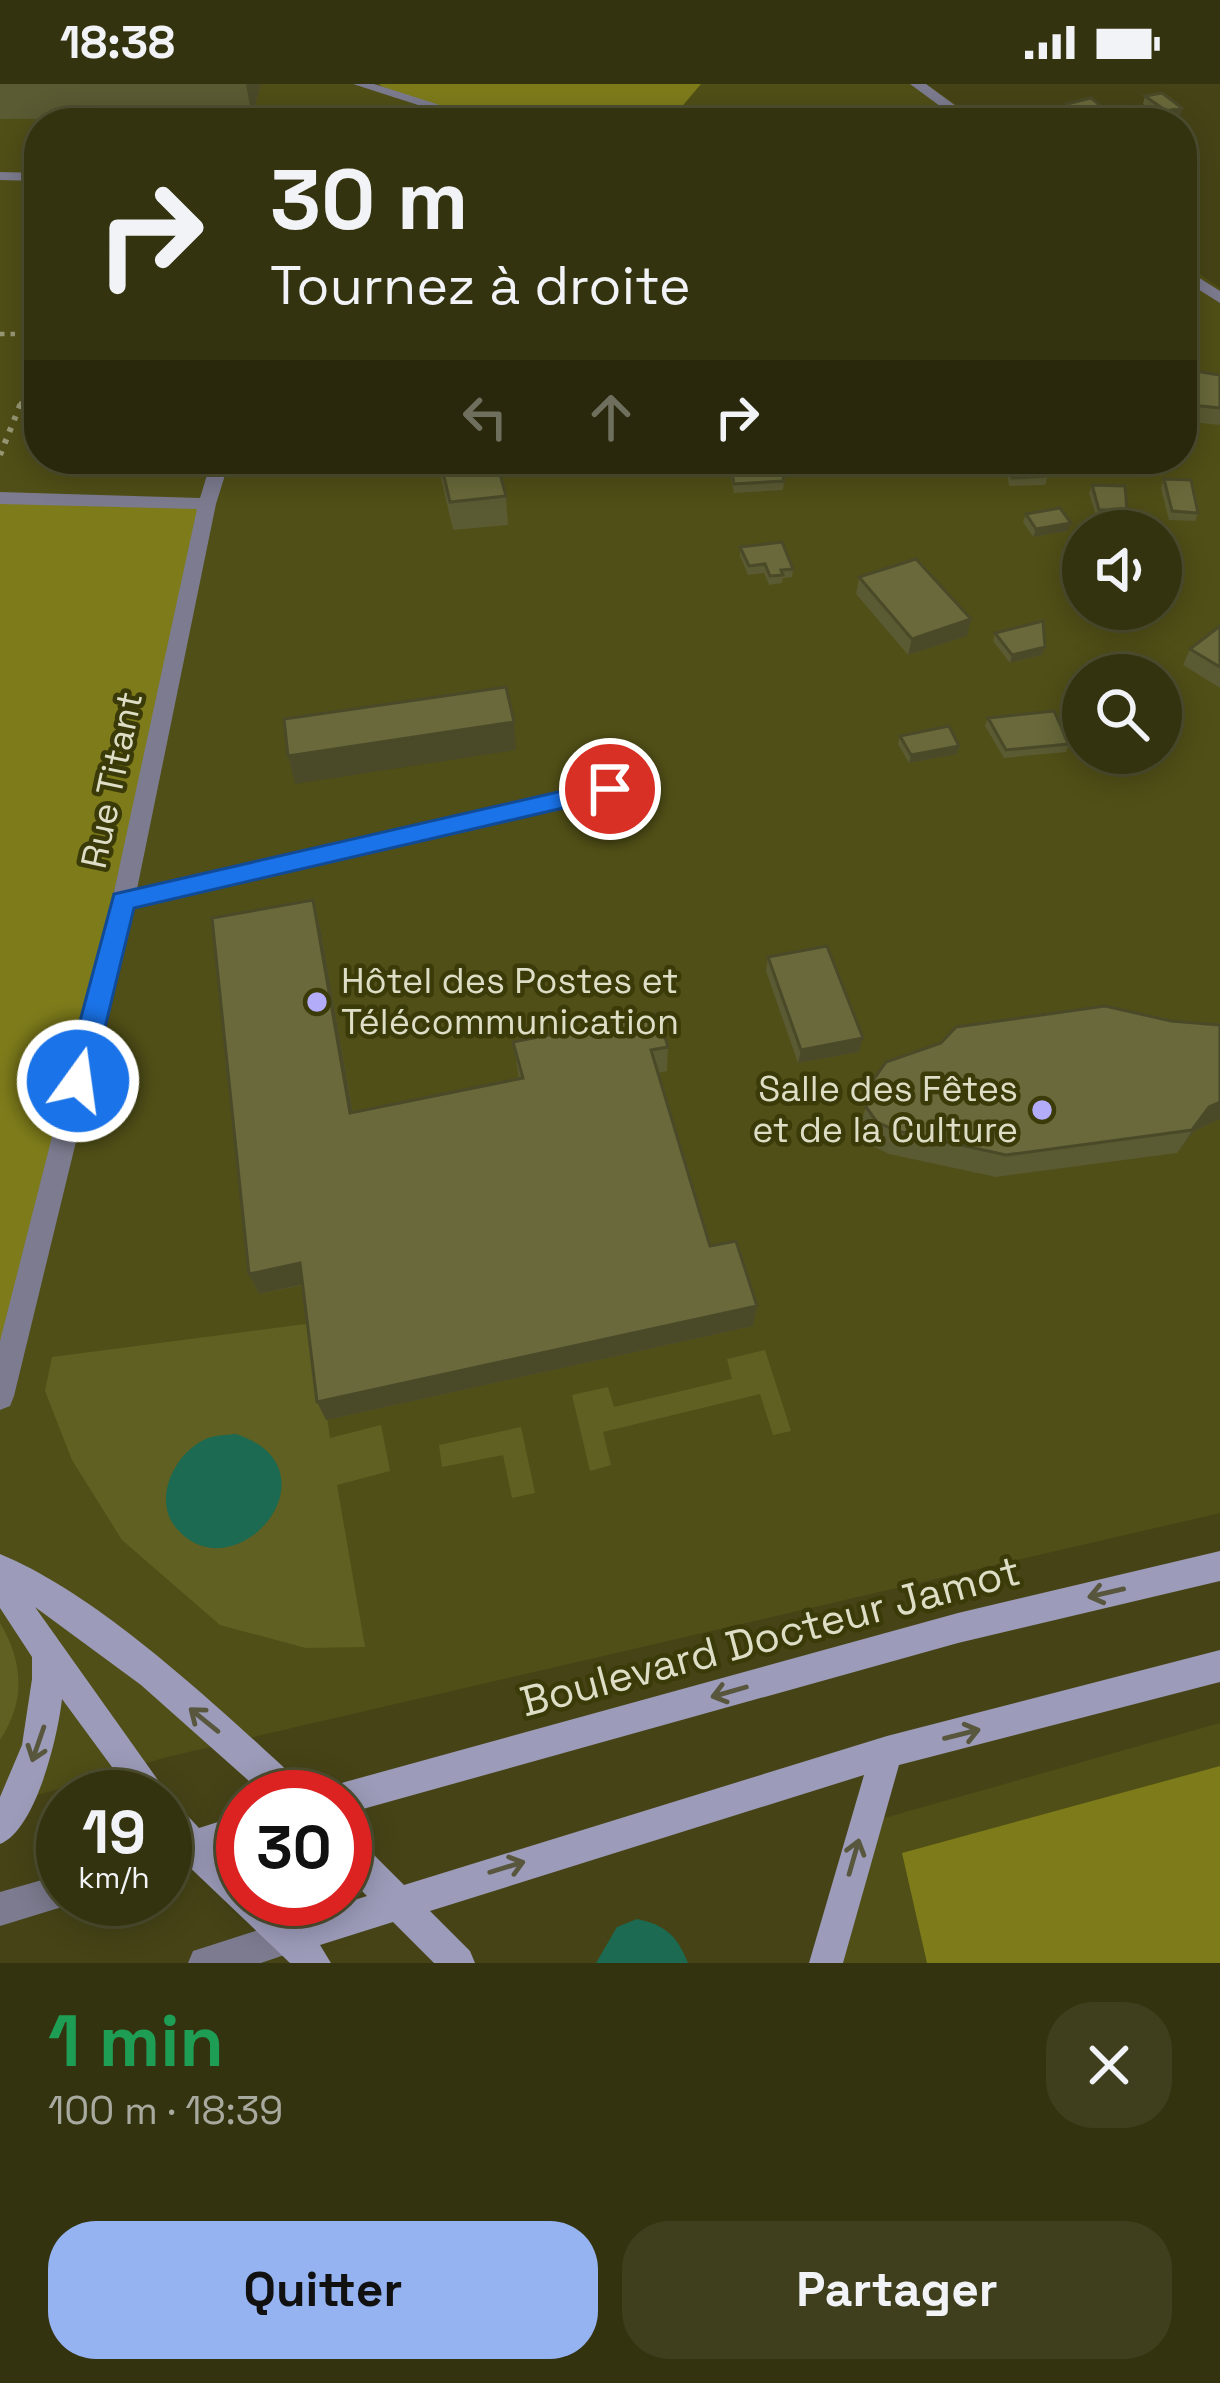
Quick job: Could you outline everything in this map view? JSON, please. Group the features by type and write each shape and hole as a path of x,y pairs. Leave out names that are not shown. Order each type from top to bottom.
{"main road":[{"name":"Boulevard Docteur Jamot","path":"372,1791 958,1628 1220,1567"},
{"path":"0,1569 50,1597 263,1770"},
{"path":"0,1581 134,1770"},
{"path":"0,1828 43,1731 50,1697 47,1653"},
{"path":"277,1926 302,1950 395,1901 886,1752 1220,1666"},
{"path":"826,1963 886,1752"},
{"path":"372,1878 458,1963"}],"street":[{"path":"360,84 391,104 412,108"},
{"path":"917,84 951,108"},
{"name":"Rue Titant","path":"0,1396 123,901 216,474"},
{"path":"0,498 207,504"},
{"path":"123,901 610,789"},
{"path":"0,1909 36,1899"},
{"path":"205,1963 302,1950"}],"path":[{"path":"0,455 24,396"}],"shaded area":[{"path":"0,84 926,84 961,108 24,108 24,474 1197,474 1197,272 1220,288 1220,1513 123,1770 36,1770 36,1795 0,1806"},
{"path":"379,84 701,84 681,108 450,108 393,97"},
{"path":"0,498 207,504 0,1368"},
{"path":"313,1323 330,1438 381,1425 390,1471 337,1485 365,1647 306,1648 220,1625 122,1540 72,1460 45,1391 52,1357"},
{"path":"765,1350 791,1431 773,1435 760,1394 603,1432 611,1465 590,1471 572,1395 608,1387 614,1407 732,1379 727,1359"},
{"path":"521,1427 535,1493 512,1498 503,1455 442,1467 439,1445"},
{"path":"236,1434 267,1451 280,1473 280,1497 269,1520 250,1538 226,1547 201,1546 177,1529 170,1517 166,1504 170,1478 196,1444"},
{"path":"0,1623 13,1652 18,1681 14,1711 0,1740"},
{"path":"1220,1723 1220,1963 826,1963 863,1824"},
{"path":"1220,1766 1220,1963 927,1963 902,1853"},
{"path":"637,1919 669,1933 688,1963 596,1963 617,1927"}],"building":[{"path":"1162,93 1182,108 1162,108 1145,96"},
{"path":"1091,98 1104,108 1072,108 1067,104"},
{"path":"1197,371 1220,375 1220,408 1197,406"},
{"path":"443,474 500,474 506,496 450,502"},
{"path":"732,474 782,474 784,481 734,484"},
{"path":"1011,474 1048,476 1012,478"},
{"path":"1164,479 1191,480 1198,513 1172,510"},
{"path":"1092,485 1125,486 1127,510 1099,510"},
{"path":"1060,508 1062,525 1036,529 1026,514"},
{"path":"782,542 793,569 781,570 783,575 770,576 765,564 749,566 740,547"},
{"path":"916,559 971,619 912,639 859,577"},
{"path":"1043,621 1045,647 1012,655 995,633"},
{"path":"1220,626 1220,667 1190,649"},
{"path":"506,687 514,722 288,756 284,719"},
{"path":"1054,711 1062,729 1062,745 1006,750 988,718"},
{"path":"949,726 959,746 911,755 900,736"},
{"path":"313,900 350,1113 523,1078 513,1042 658,1013 668,1047 651,1050 710,1246 736,1241 757,1306 317,1402 300,1263 249,1274 212,918"},
{"path":"827,946 863,1038 801,1050 768,957"},
{"name":"Salle des Fêtes et de la Culture","path":"1105,1006 1171,1021 1220,1025 1220,1102 1209,1107 1192,1130 1006,1155 897,1131 877,1122 866,1107 874,1079 886,1062 941,1043 956,1027"}],"place":[{"name":"Hôtel des Postes et Télécommunication","path":"317,1002"},
{"name":"Salle des Fêtes et de la Culture","path":"1042,1110"}],"route":[{"path":"78,1081 123,901 610,789"}]}
